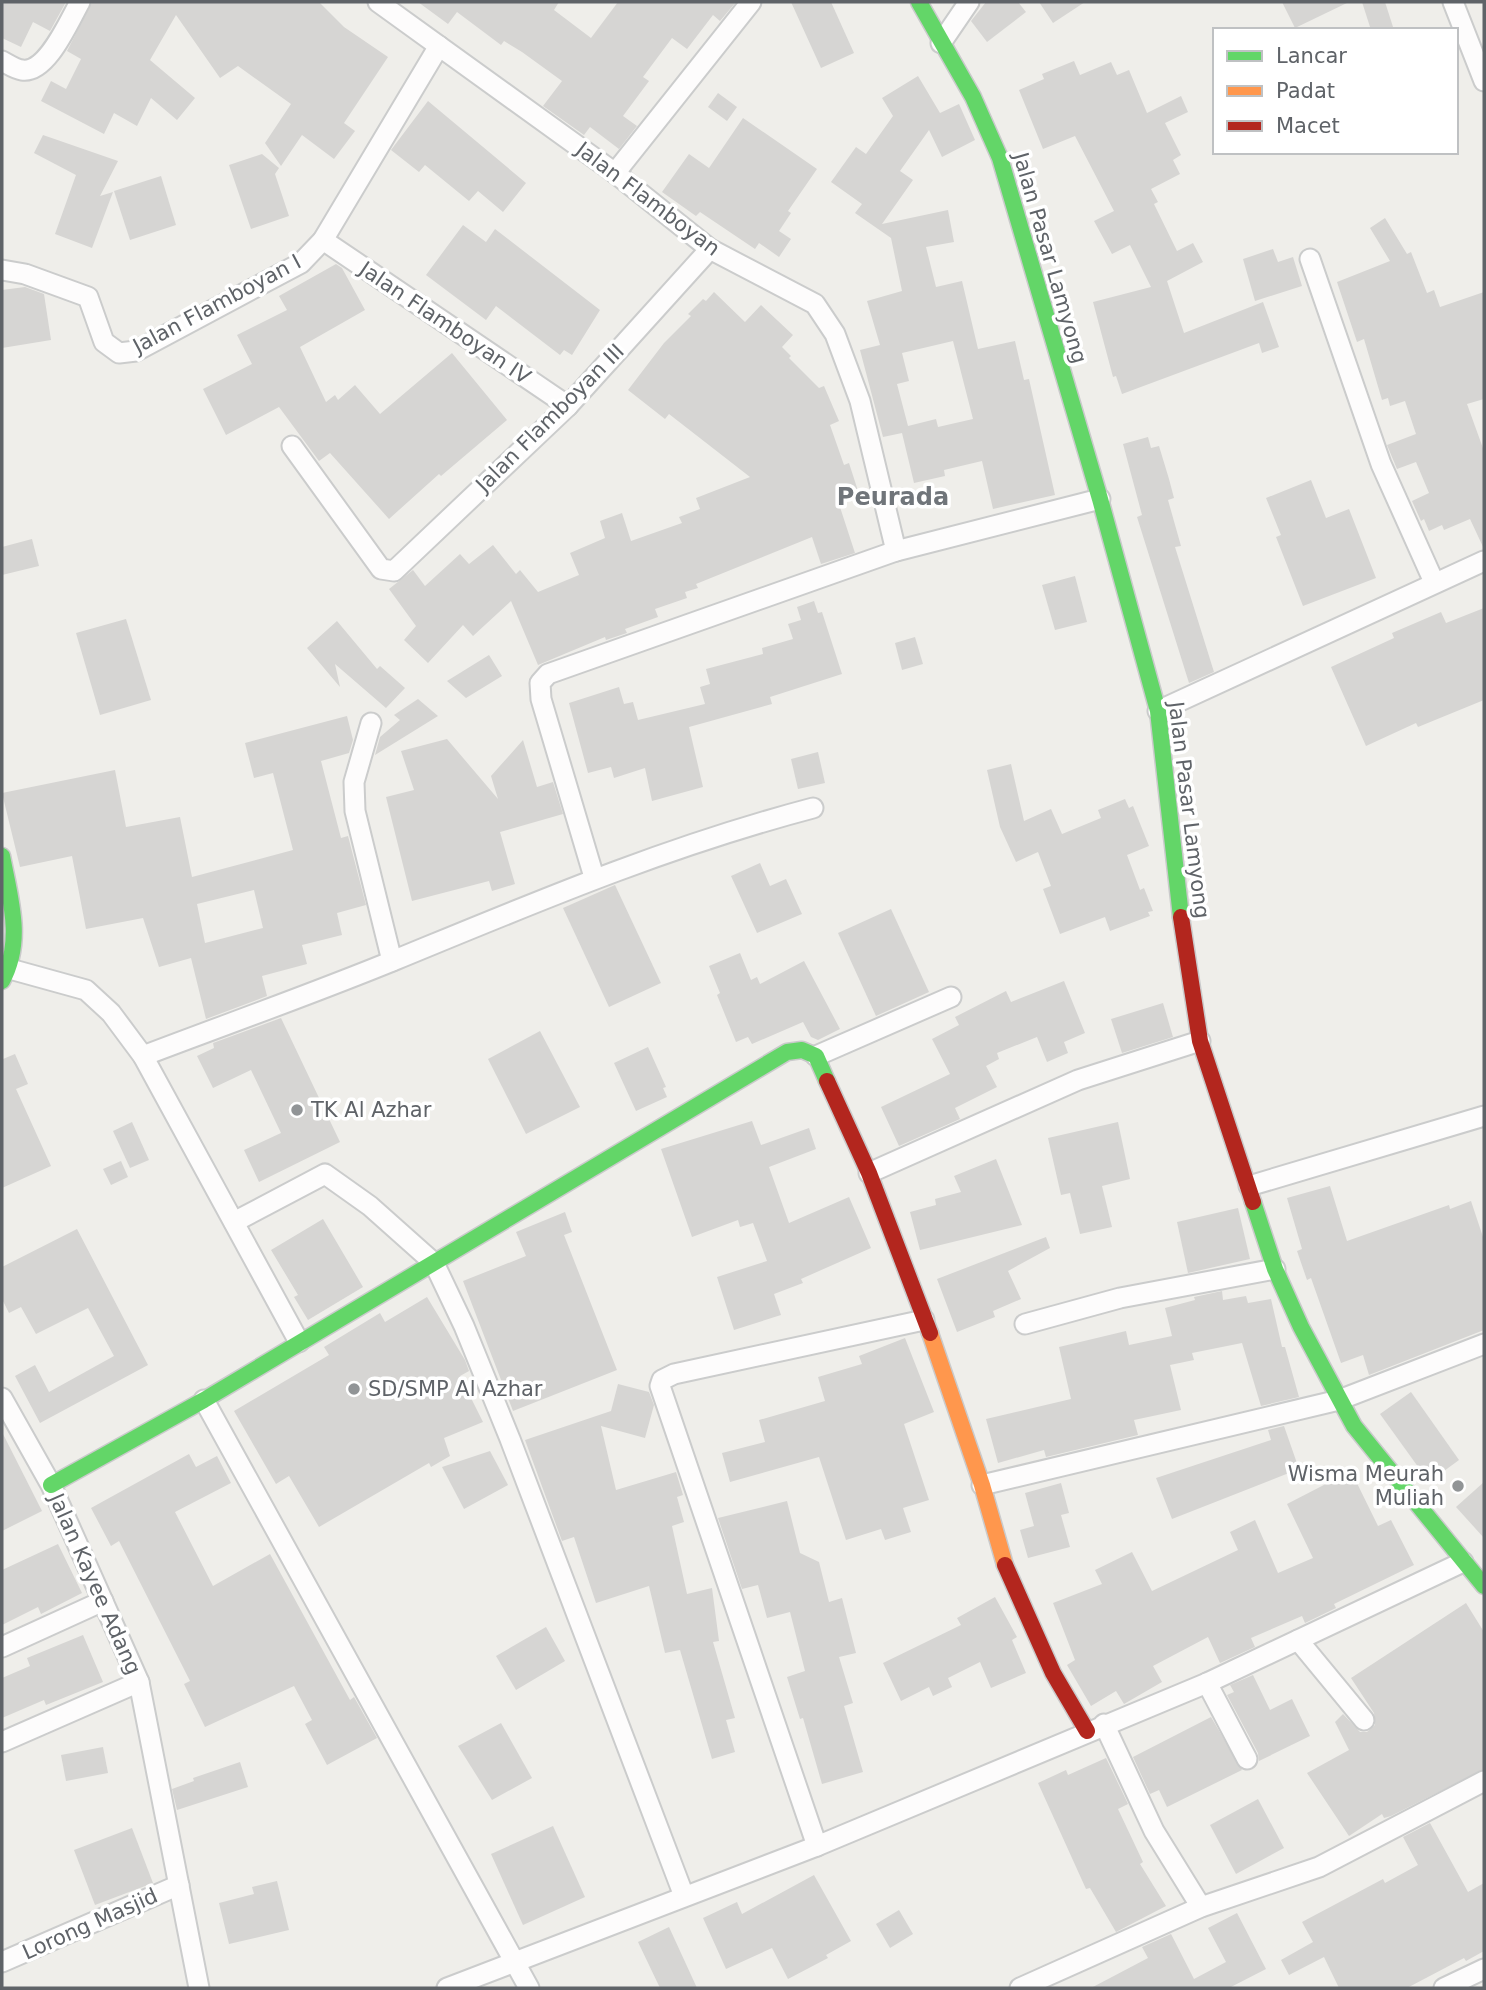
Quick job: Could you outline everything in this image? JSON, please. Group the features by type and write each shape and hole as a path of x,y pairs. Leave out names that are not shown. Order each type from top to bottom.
{"street":[{"path":"2,61 20,71 30,70 44,63 80,2"},
{"name":"Jalan Flamboyan","path":"378,2 615,173 710,249 815,304 835,334 860,401 896,551"},
{"path":"615,173 751,2"},
{"name":"Jalan Pasar Lamyong","path":"919,2 974,97 1000,158 1100,499 1158,711 1187,971 1200,1041 1275,1269 1339,1400 1370,1447 1484,1586"},
{"path":"941,43 969,2"},
{"path":"1453,2 1484,81"},
{"name":"Jalan Flamboyan I","path":"2,270 25,274 88,298 104,342 120,353 136,351 301,263 323,240 439,46"},
{"name":"Jalan Flamboyan IV","path":"323,240 568,406"},
{"name":"Jalan Flamboyan III","path":"292,446 381,569 394,571 568,406 710,249"},
{"path":"1310,259 1381,464 1434,582"},
{"path":"594,877 541,699 540,683 548,674 896,551 1100,499"},
{"path":"1158,711 1484,561"},
{"path":"372,723 354,782 355,811 392,961"},
{"path":"143,1056 392,961 594,877 726,831 813,808"},
{"path":"2,856 16,946 6,975 86,990 111,1013 143,1056 299,1342"},
{"path":"816,1056 951,997"},
{"path":"869,1173 1078,1080 1200,1041"},
{"path":"51,1485 204,1400 787,1052 802,1050 816,1056 869,1173 982,1485 1010,1581 1052,1673 1095,1728 1201,1907"},
{"path":"1249,1186 1484,1116"},
{"path":"234,1222 325,1174 370,1206 434,1264 464,1326 510,1439 684,1896"},
{"path":"1025,1324 1119,1298 1275,1269"},
{"path":"817,1846 660,1386 662,1380 674,1374 924,1320"},
{"path":"982,1485 1339,1400 1484,1344"},
{"name":"Jalan Kayee Adang","path":"2,1398 51,1485 139,1682 199,1988"},
{"path":"204,1400 529,1988"},
{"path":"447,1988 817,1846 1207,1683 1463,1562"},
{"path":"2,1647 103,1601"},
{"path":"1298,1640 1364,1720"},
{"path":"2,1742 139,1682"},
{"path":"1207,1683 1247,1759"},
{"path":"1020,1988 1201,1907 1319,1867 1484,1781"},
{"name":"Lorong Masjid","path":"2,1962 178,1885"},
{"path":"1444,1988 1484,1969"}],"building":[{"path":"2,2 66,2 50,31 33,22 21,47 2,38"},
{"path":"92,2 319,2 344,27 388,57 344,123 355,131 334,159 302,135 281,166 265,143 291,104 238,66 220,78 176,15 150,60 195,98 177,120 151,98 137,126 114,113 104,134 41,101 51,81 66,89 81,59 67,51"},
{"path":"418,2 559,2 554,10 591,38 618,2 736,2 720,21 713,15 687,49 672,38 643,77 649,81 623,116 637,126 619,149 590,127 584,135 543,106 562,81 504,41 501,45 457,12 448,24"},
{"path":"791,2 831,2 854,53 821,68"},
{"path":"986,2 1018,2 1026,12 987,42 971,21"},
{"path":"1039,2 1085,2 1053,23"},
{"path":"1282,2 1349,2 1295,28"},
{"path":"1362,2 1385,2 1393,28 1370,28"},
{"path":"1074,61 1080,75 1111,62 1117,75 1129,70 1147,113 1181,96 1188,112 1165,123 1181,155 1173,160 1180,174 1151,189 1158,202 1154,204 1177,251 1193,243 1203,262 1167,281 1184,333 1263,302 1279,347 1262,353 1259,343 1122,394 1116,376 1113,377 1093,302 1151,287 1130,245 1112,254 1094,221 1114,211 1075,136 1043,149 1019,90 1044,79 1042,74"},
{"path":"918,76 940,113 959,104 975,140 942,157 929,130 900,171 913,180 882,224 948,210 954,242 926,247 936,287 962,281 978,349 1015,341 1024,380 1029,379 1055,495 993,509 982,461 944,470 945,476 914,483 902,433 883,437 860,350 880,345 867,301 902,291 891,238 855,213 862,204 831,182 856,147 866,154 893,116 882,98","holes":["953,341 973,419 938,427 936,419 908,426 897,384 909,381 902,353"]},
{"path":"718,93 737,107 727,121 708,107"},
{"path":"428,101 526,183 503,212 478,191 469,201 425,165 419,172 391,150"},
{"path":"743,118 817,169 788,211 791,213 779,231 791,239 779,257 759,243 755,249 700,212 696,216 662,192 689,154 709,168"},
{"path":"43,135 118,161 100,196 113,192 92,248 55,234 76,175 34,153"},
{"path":"262,154 279,168 275,174 289,216 251,229 229,165"},
{"path":"161,176 176,225 130,240 114,191"},
{"path":"1385,218 1407,254 1411,252 1427,293 1434,290 1440,307 1484,292 1484,399 1467,404 1484,451 1484,549 1470,519 1444,530 1442,525 1429,531 1424,519 1421,521 1412,501 1429,493 1416,462 1397,469 1387,445 1416,434 1405,401 1390,406 1388,398 1382,400 1364,339 1357,342 1337,282 1390,261 1370,228"},
{"path":"463,225 486,242 495,229 600,310 572,355 564,350 560,355 496,306 486,320 426,275"},
{"path":"1273,249 1278,262 1293,257 1302,286 1255,301 1243,259"},
{"path":"336,264 342,268 365,310 300,347 326,402 335,395 338,400 355,385 380,414 452,353 507,420 441,476 439,474 389,519 330,453 319,461 279,407 226,435 203,389 252,364 237,335 287,310 279,296"},
{"path":"25,287 44,294 51,340 2,348 2,290"},
{"path":"714,292 745,322 761,305 793,335 782,347 791,356 789,358 819,388 824,386 839,421 830,425 844,465 849,463 859,494 838,501 855,553 821,564 812,537 696,584 698,588 685,592 687,598 655,609 658,617 625,629 627,633 606,640 605,637 538,665 511,601 473,636 463,625 428,663 404,640 416,626 389,589 413,570 425,586 460,554 469,564 493,545 516,574 520,570 538,592 579,575 570,553 605,538 600,521 622,513 631,541 682,523 679,517 700,509 696,498 750,477 669,414 665,419 628,390 664,343 691,316 688,314"},
{"path":"1148,437 1151,448 1159,446 1169,479 1174,498 1168,500 1181,546 1175,547 1214,672 1189,683 1137,517 1142,515 1123,444"},
{"path":"1311,480 1326,518 1349,509 1376,578 1303,606 1276,537 1281,535 1266,498"},
{"path":"32,539 39,566 2,575 2,547"},
{"path":"1075,576 1087,622 1055,630 1042,585"},
{"path":"814,601 818,613 822,612 842,674 770,697 772,704 689,727 703,787 652,801 645,768 614,778 611,767 588,773 569,703 619,687 624,704 633,702 638,720 705,704 700,687 710,684 706,669 763,654 762,648 793,639 788,624 801,620 797,607"},
{"path":"1484,608 1484,700 1418,727 1416,723 1366,746 1331,667 1394,638 1392,633 1441,612 1446,623"},
{"path":"126,619 151,700 100,715 76,633"},
{"path":"337,621 377,669 380,666 405,688 386,708 335,664 340,687 307,648"},
{"path":"915,637 923,664 902,670 895,643"},
{"path":"489,655 502,676 466,698 447,681"},
{"path":"418,699 438,716 375,755 380,737 400,720 394,715"},
{"path":"347,716 353,740 349,753 321,761 341,838 348,836 366,905 337,913 342,935 302,945 307,964 262,976 267,996 206,1019 191,958 159,967 143,918 86,929 72,856 20,867 2,793 115,770 126,827 180,817 192,877 293,850 273,773 254,778 245,743","holes":["254,890 263,928 205,943 197,904"]},
{"path":"447,739 498,799 491,776 523,740 537,787 553,782 563,814 500,832 515,884 492,891 489,881 412,901 386,797 414,790 401,751"},
{"path":"818,752 825,783 798,789 791,759"},
{"path":"1011,764 1024,821 1051,809 1062,834 1101,818 1098,810 1125,799 1129,808 1133,806 1149,846 1127,855 1140,890 1144,888 1153,911 1148,912 1150,916 1110,931 1105,917 1060,934 1043,889 1051,886 1038,852 1016,862 1000,827 987,770"},
{"path":"760,863 770,886 786,879 802,914 757,933 731,876"},
{"path":"615,885 661,983 609,1007 563,908"},
{"path":"891,909 929,992 876,1016 838,933"},
{"path":"740,953 751,980 757,977 760,984 804,961 840,1029 818,1040 811,1037 803,1022 752,1044 748,1037 736,1042 717,995 720,993 709,966"},
{"path":"1064,981 1085,1033 1064,1042 1068,1053 1047,1062 1037,1037 997,1053 999,1059 986,1066 997,1087 955,1108 960,1119 899,1146 881,1107 950,1074 932,1039 959,1025 955,1017 1006,991 1011,1002"},
{"path":"1163,1003 1173,1037 1122,1053 1111,1019"},
{"name":"TK Al Azhar","path":"281,1018 340,1142 259,1182 244,1150 281,1133 251,1070 213,1088 197,1056 214,1048 213,1043"},
{"path":"540,1031 580,1107 526,1134 488,1059"},
{"path":"648,1047 666,1087 663,1088 667,1097 636,1111 614,1063"},
{"path":"15,1054 28,1084 16,1089 51,1166 2,1188 2,1057 3,1059"},
{"path":"752,1121 761,1145 809,1128 816,1149 769,1167 789,1223 849,1197 871,1248 801,1279 803,1283 774,1294 781,1315 734,1330 717,1277 767,1261 753,1223 740,1227 738,1220 692,1237 661,1149"},
{"path":"132,1122 149,1160 130,1168 113,1131"},
{"path":"1118,1122 1130,1179 1102,1186 1112,1227 1080,1234 1070,1193 1061,1195 1048,1138"},
{"path":"996,1159 1022,1225 920,1250 910,1212 936,1205 935,1199 961,1192 954,1176"},
{"path":"121,1161 128,1177 111,1185 103,1169"},
{"path":"1330,1186 1347,1241 1449,1205 1450,1209 1471,1201 1484,1240 1484,1330 1369,1375 1363,1355 1341,1363 1311,1278 1307,1280 1297,1251 1302,1249 1287,1198"},
{"path":"1238,1208 1250,1259 1188,1273 1177,1222"},
{"path":"565,1212 572,1232 564,1235 617,1370 513,1411 463,1281 526,1256 516,1232"},
{"path":"323,1219 363,1287 308,1320 294,1297 298,1295 271,1250"},
{"path":"77,1229 148,1365 40,1423 15,1376 35,1365 49,1392 114,1356 88,1308 36,1334 21,1307 9,1313 2,1299 2,1267"},
{"path":"1046,1237 1050,1248 1008,1271 1021,1299 993,1311 995,1317 957,1332 937,1279"},
{"path":"1222,1291 1223,1300 1246,1296 1248,1303 1271,1299 1282,1347 1285,1347 1299,1397 1261,1406 1242,1343 1192,1353 1194,1360 1170,1365 1181,1410 1134,1420 1138,1435 1046,1457 1044,1450 998,1463 986,1419 1071,1399 1059,1347 1126,1331 1129,1345 1172,1336 1165,1308 1195,1300 1194,1297"},
{"name":"SD/SMP Al Azhar","path":"427,1297 465,1360 469,1371 460,1376 483,1422 444,1438 450,1456 431,1467 429,1463 319,1527 289,1476 276,1484 234,1411 329,1355 324,1347 380,1313 385,1322"},
{"path":"905,1338 934,1412 904,1424 929,1500 903,1508 911,1532 885,1540 881,1529 846,1540 819,1457 730,1482 722,1453 765,1442 759,1420 825,1401 818,1377 862,1364 859,1356"},
{"path":"618,1384 649,1392 654,1405 645,1438 601,1426 616,1490 676,1472 683,1495 677,1497 684,1522 672,1526 687,1594 712,1588 719,1641 713,1642 735,1718 726,1720 735,1752 712,1759 680,1650 665,1653 649,1586 596,1603 574,1537 562,1541 525,1440 611,1411"},
{"path":"1411,1392 1459,1460 1429,1482 1380,1414"},
{"path":"1284,1426 1299,1469 1172,1519 1156,1478 1271,1440 1268,1430"},
{"path":"2,1432 42,1511 2,1531"},
{"path":"490,1451 508,1485 464,1509 442,1467"},
{"path":"189,1454 196,1467 217,1456 231,1483 175,1512 213,1586 270,1554 350,1700 354,1697 377,1738 327,1765 305,1724 312,1720 294,1686 205,1727 184,1684 190,1681 119,1541 111,1546 91,1508"},
{"path":"1351,1471 1378,1526 1391,1520 1414,1565 1334,1604 1336,1608 1305,1623 1302,1616 1251,1638 1255,1647 1220,1663 1208,1637 1153,1666 1162,1682 1124,1704 1116,1691 1091,1706 1067,1665 1075,1660 1053,1603 1102,1584 1095,1570 1132,1552 1152,1591 1238,1550 1230,1532 1255,1520 1278,1573 1313,1558 1287,1504"},
{"path":"1484,1482 1484,1538 1456,1507"},
{"path":"1061,1483 1069,1513 1061,1515 1070,1547 1028,1558 1020,1530 1034,1526 1025,1493"},
{"path":"787,1501 800,1553 819,1562 829,1602 842,1598 856,1653 839,1657 853,1703 844,1706 863,1772 822,1784 803,1718 800,1719 787,1677 805,1671 790,1612 767,1618 758,1585 742,1589 718,1518"},
{"path":"58,1544 82,1593 41,1614 38,1607 2,1625 2,1570"},
{"path":"995,1597 1017,1637 1012,1640 1026,1673 991,1688 980,1662 948,1678 952,1687 933,1696 929,1687 901,1701 883,1663 961,1625 957,1618"},
{"path":"1466,1603 1484,1632 1484,1769 1391,1816 1384,1818 1382,1814 1349,1836 1307,1773 1349,1750 1335,1722 1343,1714 1360,1732 1367,1732 1375,1725 1374,1713 1351,1678"},
{"path":"546,1627 565,1661 516,1690 496,1656"},
{"path":"83,1635 103,1682 46,1705 44,1700 2,1718 2,1678 30,1666 27,1658"},
{"path":"1253,1675 1270,1710 1292,1699 1310,1736 1259,1761 1258,1753 1227,1695 1234,1692 1230,1685"},
{"path":"1211,1717 1242,1770 1167,1807 1159,1790 1150,1794 1133,1757"},
{"path":"501,1723 532,1778 492,1800 458,1746"},
{"path":"103,1747 108,1773 66,1781 61,1755"},
{"path":"1106,1758 1128,1804 1118,1809 1143,1862 1140,1864 1166,1906 1116,1932 1090,1888 1086,1889 1038,1783 1066,1770 1068,1775"},
{"path":"240,1762 248,1787 177,1810 172,1789 194,1781 193,1778"},
{"path":"1258,1799 1284,1848 1236,1874 1210,1825"},
{"path":"1430,1823 1468,1892 1484,1883 1484,1951 1466,1961 1464,1958 1407,1988 1339,1988 1324,1957 1289,1975 1281,1960 1313,1942 1302,1922 1383,1879 1385,1883 1418,1865 1403,1837"},
{"path":"553,1826 585,1897 523,1925 491,1854"},
{"path":"132,1828 153,1883 95,1905 74,1850"},
{"path":"814,1875 851,1941 826,1955 828,1958 788,1979 772,1948 726,1969 703,1918 737,1902 742,1914"},
{"path":"277,1881 289,1930 229,1944 219,1903 254,1894 252,1887"},
{"path":"899,1910 913,1934 890,1948 876,1924"},
{"path":"1237,1913 1266,1969 1229,1988 1091,1988 1148,1958 1142,1947 1171,1934 1194,1979 1226,1962 1208,1928"},
{"path":"669,1927 697,1988 660,1988 638,1942"}],"traffic: fast":[{"path":"919,2 973,97 1000,158 1100,499 1158,711 1181,917"},
{"path":"2,856 14,935 9,966 2,981"},
{"path":"51,1485 204,1400 787,1052 802,1050 816,1056 827,1081"},
{"path":"1253,1202 1275,1269 1301,1327 1354,1426 1484,1586"}],"traffic: slow":[{"path":"930,1333 982,1485 1005,1565"}],"traffic: jam":[{"path":"1181,917 1200,1041 1253,1202"},
{"path":"827,1081 869,1173 930,1333"},
{"path":"1005,1565 1053,1673 1087,1731"}],"place":[{"name":"TK Al Azhar","path":"297,1110"},
{"name":"SD/SMP Al Azhar","path":"354,1389"},
{"name":"Wisma Meurah Muliah","path":"1458,1486"}],"district":[{"name":"Peurada","path":"893,497"}]}
